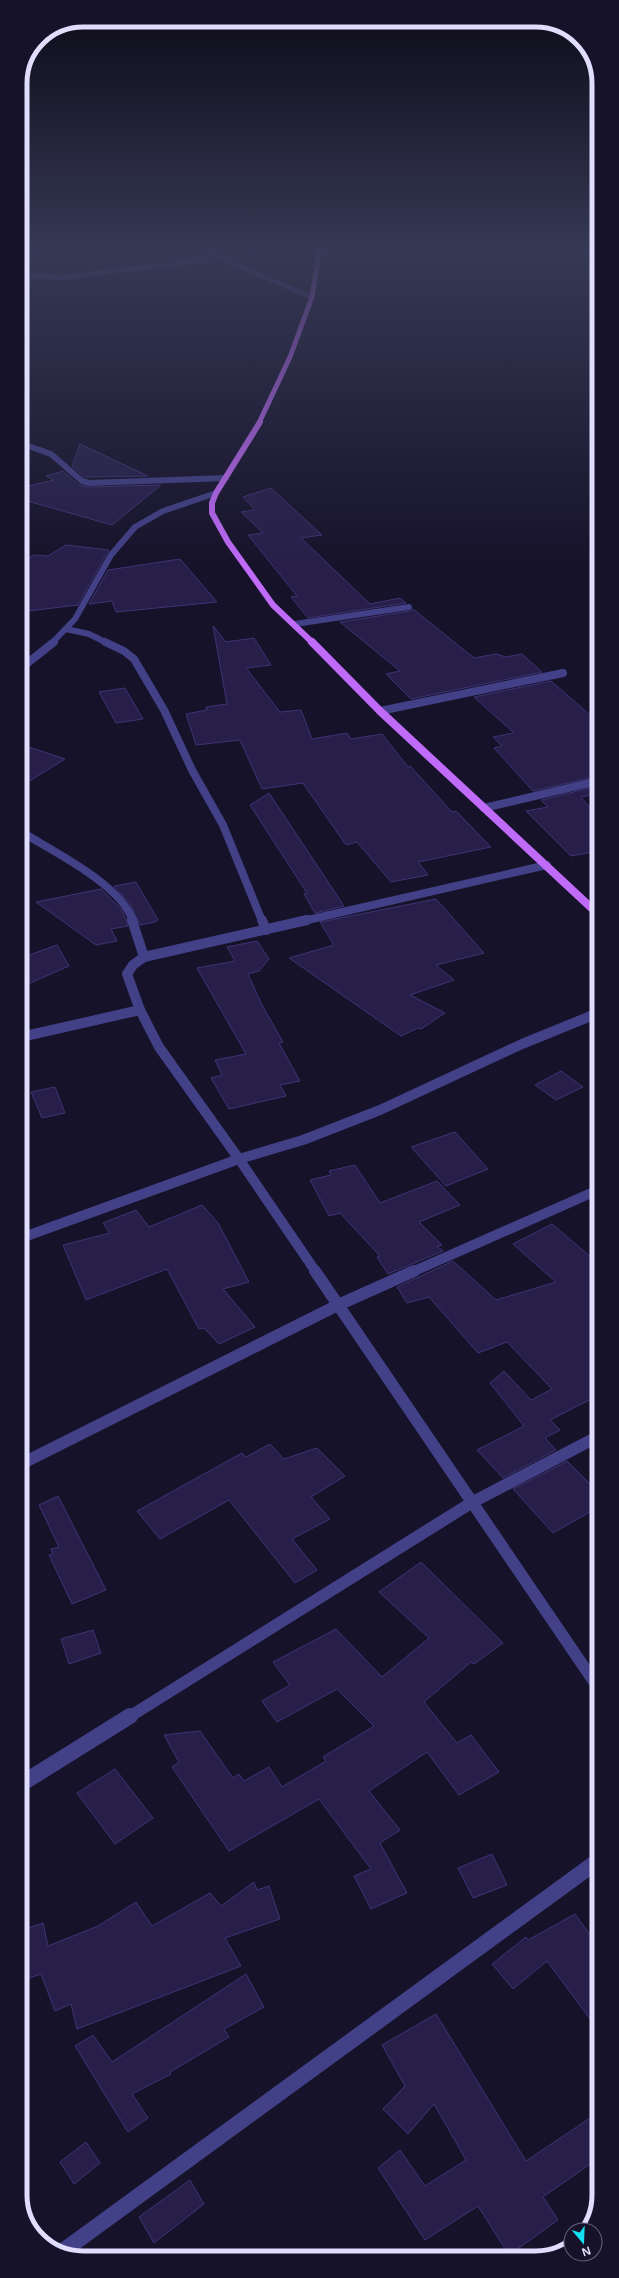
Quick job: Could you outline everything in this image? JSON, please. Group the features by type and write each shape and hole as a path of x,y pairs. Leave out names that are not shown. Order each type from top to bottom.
{"main road":[{"path":"291,354 258,425 216,493 212,503 212,513 228,542 273,605 295,624 380,712 592,908"}],"street":[{"path":"27,446 41,449 51,454 82,481 89,483 226,478"},
{"path":"27,663 66,629 80,610 114,547 136,526 152,516 216,493"},
{"path":"295,624 409,607"},
{"path":"66,629 89,634 124,650 134,660 164,710 192,770 223,825 266,930"},
{"path":"380,712 563,673"},
{"path":"484,808 592,782"},
{"path":"27,835 106,886 122,901 131,916 144,957"},
{"path":"547,865 144,957 133,965 127,974 140,1010 159,1047 239,1160 592,1679"},
{"path":"27,1036 140,1010"},
{"path":"27,1236 239,1160 303,1140 380,1110 522,1044 592,1016"},
{"path":"27,1461 338,1305 592,1193"},
{"path":"27,1780 471,1503 592,1439"},
{"path":"67,2248 592,1865"}],"building":[{"path":"80,444 148,476 84,477 72,466"},
{"path":"63,471 79,485 88,487 161,485 112,525 27,501 27,486 54,480 46,476"},
{"path":"271,488 322,535 301,538 370,604 400,598 406,603 308,618 291,597 297,596 248,535 263,533 241,512 255,510 243,497"},
{"path":"66,545 109,550 78,605 27,611 27,560 33,555 48,556"},
{"path":"180,559 217,602 116,612 112,601 89,604 108,570"},
{"path":"413,609 474,658 496,654 506,657 522,654 542,672 411,699 386,674 400,671 340,622 410,611"},
{"path":"213,626 226,642 254,638 271,665 246,668 280,712 301,710 312,739 347,733 351,739 382,734 408,767 410,766 452,812 456,811 491,847 418,862 428,875 391,882 357,842 346,845 303,783 262,789 240,740 196,745 186,714 207,710 206,707 227,704"},
{"path":"551,681 592,717 592,777 533,791 494,748 502,746 493,737 514,733 474,697"},
{"path":"125,688 143,719 116,723 99,692"},
{"path":"27,746 65,759 27,783"},
{"path":"592,787 592,795 581,797 592,811 592,852 571,856 526,811 548,807 541,800"},
{"path":"269,793 344,906 315,913 304,894 307,893 250,805"},
{"path":"136,882 158,920 155,922 140,925 130,904 114,886"},
{"path":"101,889 122,910 126,919 128,926 111,929 117,941 96,945 36,902"},
{"path":"436,899 484,953 436,965 454,980 410,995 445,1013 421,1029 418,1028 401,1036 289,958 334,945 320,922"},
{"path":"257,941 269,959 259,971 248,974 262,1005 283,1042 279,1043 300,1081 280,1085 286,1096 229,1109 211,1078 222,1075 215,1060 246,1054 197,968 235,961 227,947"},
{"path":"57,945 69,966 27,984 27,956"},
{"path":"561,1071 583,1087 556,1100 535,1085"},
{"path":"55,1087 65,1113 42,1118 31,1092"},
{"path":"455,1132 488,1169 446,1186 411,1147"},
{"path":"355,1165 380,1203 437,1181 460,1205 419,1222 442,1245 437,1246 443,1251 388,1274 377,1257 380,1256 340,1213 329,1216 310,1180 331,1175 329,1171"},
{"path":"202,1205 218,1223 249,1282 223,1289 255,1327 219,1344 204,1328 199,1329 167,1269 86,1300 63,1245 110,1233 103,1223 136,1210 149,1227"},
{"path":"552,1224 592,1258 592,1399 550,1420 560,1430 545,1438 556,1450 503,1478 477,1450 524,1426 490,1383 504,1371 531,1400 552,1389 507,1342 478,1353 429,1297 407,1303 397,1287 453,1261 496,1300 556,1282 513,1244"},
{"path":"270,1444 284,1459 317,1448 345,1476 311,1497 330,1519 292,1539 317,1570 295,1583 229,1500 160,1539 137,1511 242,1453 246,1457"},
{"path":"567,1461 592,1486 592,1511 553,1533 513,1489"},
{"path":"58,1496 106,1590 72,1604 49,1555 53,1554 51,1549 59,1547 39,1505"},
{"path":"421,1562 503,1643 474,1664 471,1662 424,1702 457,1743 471,1735 499,1772 459,1795 427,1752 369,1791 400,1830 380,1843 407,1893 371,1909 354,1876 371,1869 319,1799 229,1851 172,1767 179,1762 164,1735 200,1731 233,1778 239,1774 244,1781 269,1767 282,1787 326,1761 323,1757 374,1726 337,1689 277,1722 262,1701 290,1685 273,1662 336,1629 382,1677 429,1638 379,1592"},
{"path":"93,1630 101,1653 69,1664 61,1639"},
{"path":"115,1769 153,1818 115,1844 77,1793"},
{"path":"492,1854 507,1885 473,1898 458,1868"},
{"path":"254,1882 257,1890 269,1886 280,1919 225,1938 241,1966 77,2029 71,2004 55,2011 41,1974 27,1979 27,1928 43,1923 48,1946 98,1926 136,1902 152,1926 210,1893 221,1906"},
{"path":"575,1914 592,1937 592,2022 547,1961 513,1989 492,1964 526,1937 528,1940"},
{"path":"246,1974 264,2007 224,2029 229,2037 170,2072 171,2074 132,2094 148,2118 128,2132 75,2046 93,2035 112,2062"},
{"path":"436,2014 526,2161 592,2117 592,2163 543,2197 558,2220 515,2251 506,2251 478,2206 425,2240 378,2168 400,2150 425,2186 466,2160 434,2104 408,2134 383,2109 405,2086 382,2045"},
{"path":"86,2142 100,2163 74,2184 60,2162"},
{"path":"190,2180 204,2204 154,2243 139,2217"}]}
